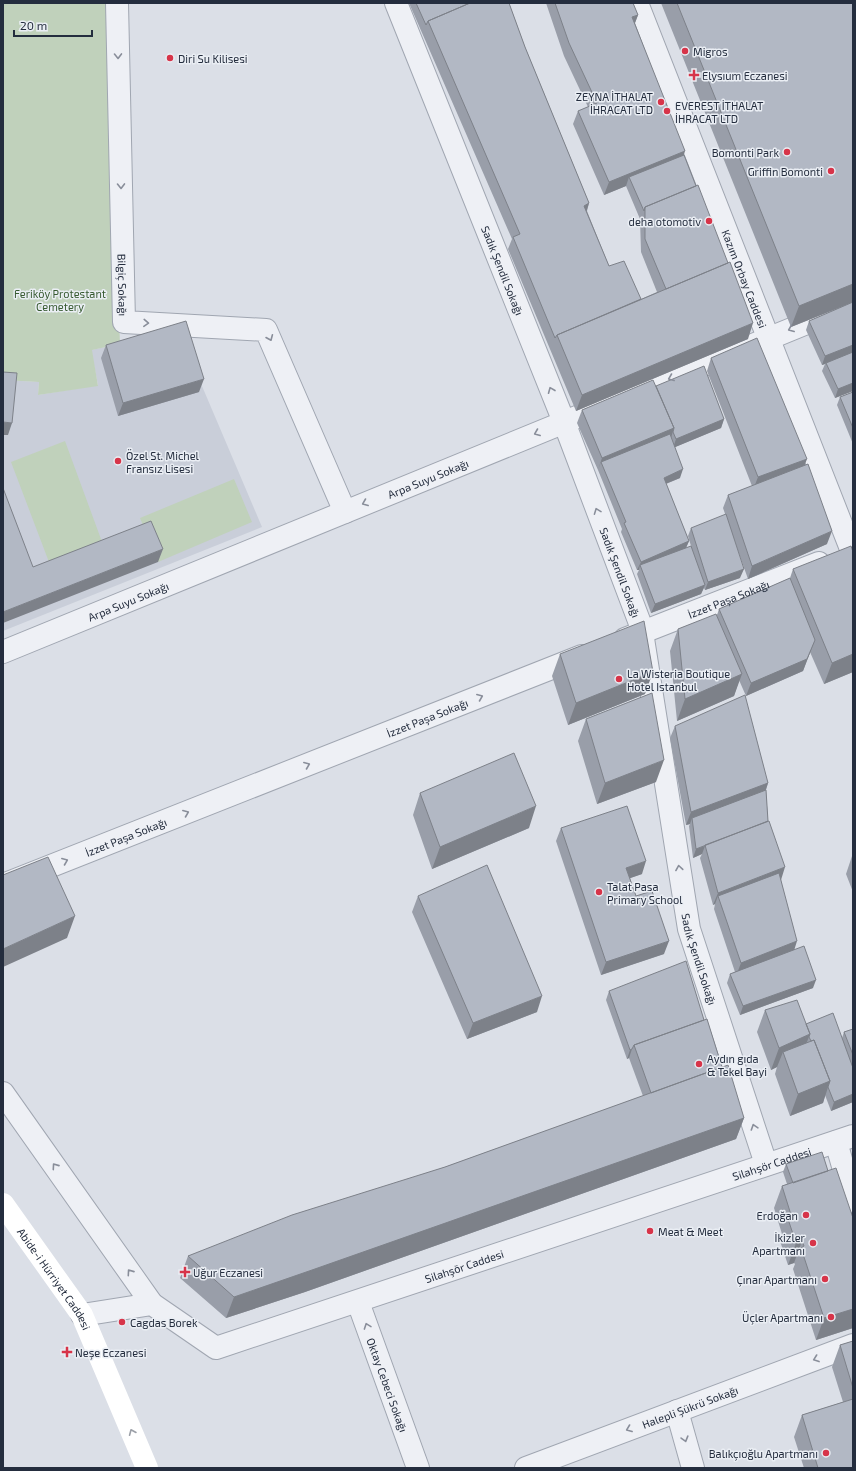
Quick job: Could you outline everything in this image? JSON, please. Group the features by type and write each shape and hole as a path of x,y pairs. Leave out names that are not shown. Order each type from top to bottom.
{"main road":[{"name":"Abide-i Hürriyet Caddesi","path":"3,1204 82,1315 147,1468"}],"street":[{"name":"Bilgiç Sokağı","path":"117,3 124,322 266,330 345,512"},
{"name":"Sadık Şendil Sokağı","path":"396,3 564,422 641,626 689,930 766,1164"},
{"name":"Kazım Orbay Caddesi","path":"637,3 852,552"},
{"name":"Arpa Suyu Sokağı","path":"3,652 853,304"},
{"name":"İzzet Paşa Sokağı","path":"3,885 641,633 852,552"},
{"path":"3,1092 152,1304 82,1315"},
{"name":"Silahşör Caddesi","path":"152,1304 216,1348 845,1139"},
{"path":"845,1139 853,1201"},
{"name":"Oktay Cebeci Sokağı","path":"358,1302 418,1468"},
{"name":"Halepli Şükrü Sokağı","path":"526,1468 853,1345"},
{"path":"677,1411 693,1468"}],"shaded area":[{"name":"Özel St. Michel Fransız Lisesi","path":"179,332 262,527 3,631 3,380 39,382 38,395 98,385 91,350"}],"green space":[{"name":"Feriköy Protestant Cemetery","path":"3,3 108,3 120,344 92,350 98,386 38,395 39,382 3,380"},
{"path":"65,441 105,550 52,570 11,462"},
{"path":"234,479 252,522 158,562 140,518"}],"building":[{"path":"416,3 470,3 428,21 426,25"},
{"path":"470,3 509,3 525,47 589,203 584,206 609,266 624,261 641,299 557,335 555,338 513,237 520,234 428,21"},
{"path":"555,3 633,3 638,15 632,17 685,151 609,182 578,111 597,103 569,43"},
{"name":"Bomonti Park","path":"677,3 853,3 853,284 799,306"},
{"path":"684,155 696,186 645,207 644,211 629,177"},
{"path":"698,185 728,263 666,289 645,239 645,207"},
{"path":"730,262 753,323 582,395 557,335"},
{"path":"853,302 853,345 825,356 809,321"},
{"path":"186,321 204,379 123,403 106,345"},
{"path":"757,338 807,459 758,477 711,358"},
{"path":"853,352 853,383 838,389 826,363"},
{"path":"704,366 724,419 676,439 673,432 674,428 656,386"},
{"path":"3,372 17,373 12,423 3,422"},
{"path":"653,380 674,428 602,458 582,410"},
{"path":"853,392 853,428 840,397"},
{"path":"670,434 683,469 664,478 689,541 641,562 624,523 626,522 601,462"},
{"path":"808,464 832,531 752,566 728,495"},
{"path":"3,488 33,567 151,521 163,549 3,612"},
{"path":"726,514 744,569 708,582 691,528"},
{"path":"691,546 705,585 655,604 640,565"},
{"path":"851,546 853,552 853,654 832,663 793,569"},
{"path":"790,578 815,640 807,659 751,683 719,609"},
{"path":"716,614 742,674 685,699 678,629"},
{"path":"644,621 653,672 576,703 560,654"},
{"path":"652,693 664,760 605,783 586,719"},
{"path":"745,695 768,783 691,812 675,726"},
{"path":"514,753 536,806 440,847 420,793"},
{"path":"766,790 768,821 696,849 692,818"},
{"name":"Talat Pasa Primary School","path":"627,806 646,861 626,868 636,896 652,891 669,941 606,962 561,828"},
{"path":"769,821 785,867 718,893 705,845"},
{"path":"48,857 75,916 3,949 3,875"},
{"path":"487,865 542,996 473,1023 418,896"},
{"path":"779,873 797,941 741,963 718,896"},
{"path":"804,946 816,980 743,1006 730,974"},
{"path":"686,961 704,1020 634,1045 630,1050 609,991"},
{"path":"797,1000 810,1034 779,1048 765,1010"},
{"path":"833,1013 853,1068 853,1094 834,1102 828,1087 830,1081 814,1040 811,1041 809,1037 810,1034 806,1024"},
{"path":"707,1019 722,1067 651,1093 634,1045"},
{"path":"853,1029 853,1055 844,1032"},
{"path":"814,1040 830,1081 798,1094 783,1052"},
{"path":"728,1065 744,1118 234,1297 188,1256 292,1215 445,1167"},
{"path":"822,1152 828,1171 793,1183 786,1164"},
{"path":"836,1168 853,1218 853,1309 824,1318 801,1248 804,1246 802,1241 796,1243 788,1219 792,1218 782,1186"},
{"path":"853,1341 853,1388 840,1345"},
{"name":"Balıkçıoğlu Apartmanı","path":"853,1399 853,1468 818,1468 802,1415"}],"place":[{"name":"Migros","path":"685,51"},
{"name":"Diri Su Kilisesi","path":"170,58"},
{"name":"Elysıum Eczanesi","path":"694,75"},
{"name":"ZEYNA İTHALAT İHRACAT LTD","path":"661,102"},
{"name":"EVEREST İTHALAT İHRACAT LTD","path":"667,111"},
{"name":"Bomonti Park","path":"787,152"},
{"name":"Griffin Bomonti","path":"831,171"},
{"name":"deha otomotiv","path":"709,221"},
{"name":"Özel St. Michel Fransız Lisesi","path":"118,461"},
{"name":"La Wisteria Boutique Hotel Istanbul","path":"619,679"},
{"name":"Talat Pasa Primary School","path":"599,892"},
{"name":"Aydın gıda & Tekel Bayi","path":"699,1064"},
{"name":"Erdoğan","path":"806,1215"},
{"name":"Meat & Meet","path":"650,1231"},
{"name":"İkizler Apartmanı","path":"813,1243"},
{"name":"Uğur Eczanesi","path":"185,1272"},
{"name":"Çınar Apartmanı","path":"825,1279"},
{"name":"Üçler Apartmanı","path":"831,1317"},
{"name":"Cagdas Borek","path":"122,1322"},
{"name":"Neşe Eczanesi","path":"67,1352"},
{"name":"Balıkçıoğlu Apartmanı","path":"826,1453"}]}
